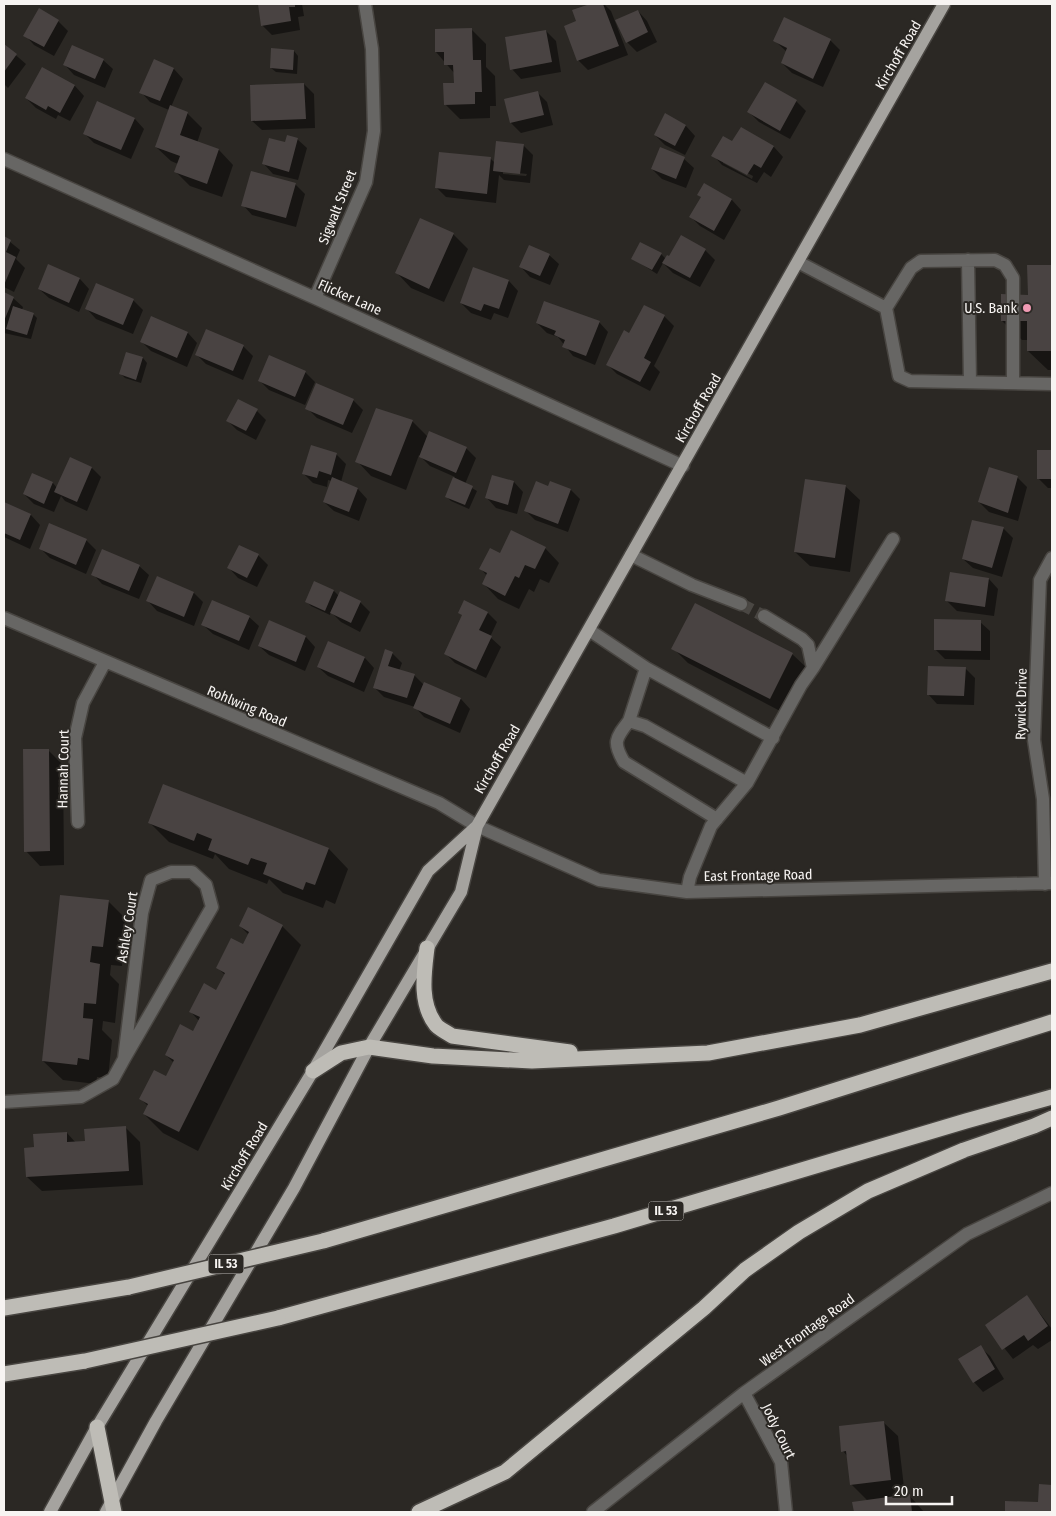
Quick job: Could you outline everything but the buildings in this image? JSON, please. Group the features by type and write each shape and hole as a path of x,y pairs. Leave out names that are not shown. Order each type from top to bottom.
{"highway":[{"path":"426,948 423,980 425,1002 436,1025 452,1036 540,1049 619,1057"},
{"path":"313,1071 341,1053 369,1047 433,1056 532,1061 708,1053 860,1025 1052,971"},
{"name":"IL 53","path":"4,1308 129,1287 323,1241 779,1108 1052,1022"},
{"name":"IL 53","path":"4,1374 85,1361 278,1318 614,1226 1052,1097"},
{"path":"418,1512 505,1472 704,1308 745,1270 799,1232 868,1190 964,1150 1052,1118"},
{"path":"97,1427 110,1509"}],"main road":[{"name":"Kirchoff Road","path":"50,1512 97,1427 313,1071 428,871 476,826 683,466 944,4"},
{"name":"Kirchoff Road","path":"110,1509 156,1421 294,1188 369,1047 426,948 461,892 476,826"}],"street":[{"name":"Sigwalt Street","path":"315,298 366,182 374,131 372,49 365,4"},
{"name":"Flicker Lane","path":"4,159 683,466"},
{"path":"968,260 970,382"},
{"path":"1013,383 1013,278 1005,265 995,260 921,261 911,268 886,308 899,376 910,381 1052,384"},
{"path":"798,262 886,308"},
{"path":"687,892 690,876 711,826 747,783 801,685 893,539"},
{"path":"631,556 692,585 741,604"},
{"name":"Rywick Drive","path":"1049,883 1043,799 1034,740 1040,580 1052,558"},
{"path":"764,616 802,639 808,646 813,668"},
{"name":"Rohlwing Road","path":"4,618 439,803 476,826"},
{"path":"589,630 646,668 773,738"},
{"name":"Hannah Court","path":"78,822 76,738 83,703 105,662"},
{"path":"646,668 630,721 617,736 616,749 624,762 717,819"},
{"path":"630,721 645,726 747,783"},
{"name":"East Frontage Road","path":"476,826 599,880 687,892 1049,883"},
{"name":"Ashley Court","path":"4,1102 81,1097 113,1079 212,907 206,885 192,872 171,872 151,880 142,913 124,1059"},
{"name":"West Frontage Road","path":"593,1512 744,1393 967,1234 1052,1194"},
{"name":"Jody Court","path":"744,1393 780,1462 786,1512"}],"tunnel":[{"path":"741,604 764,616"}],"place":[{"name":"U.S. Bank","path":"1027,308"}]}
